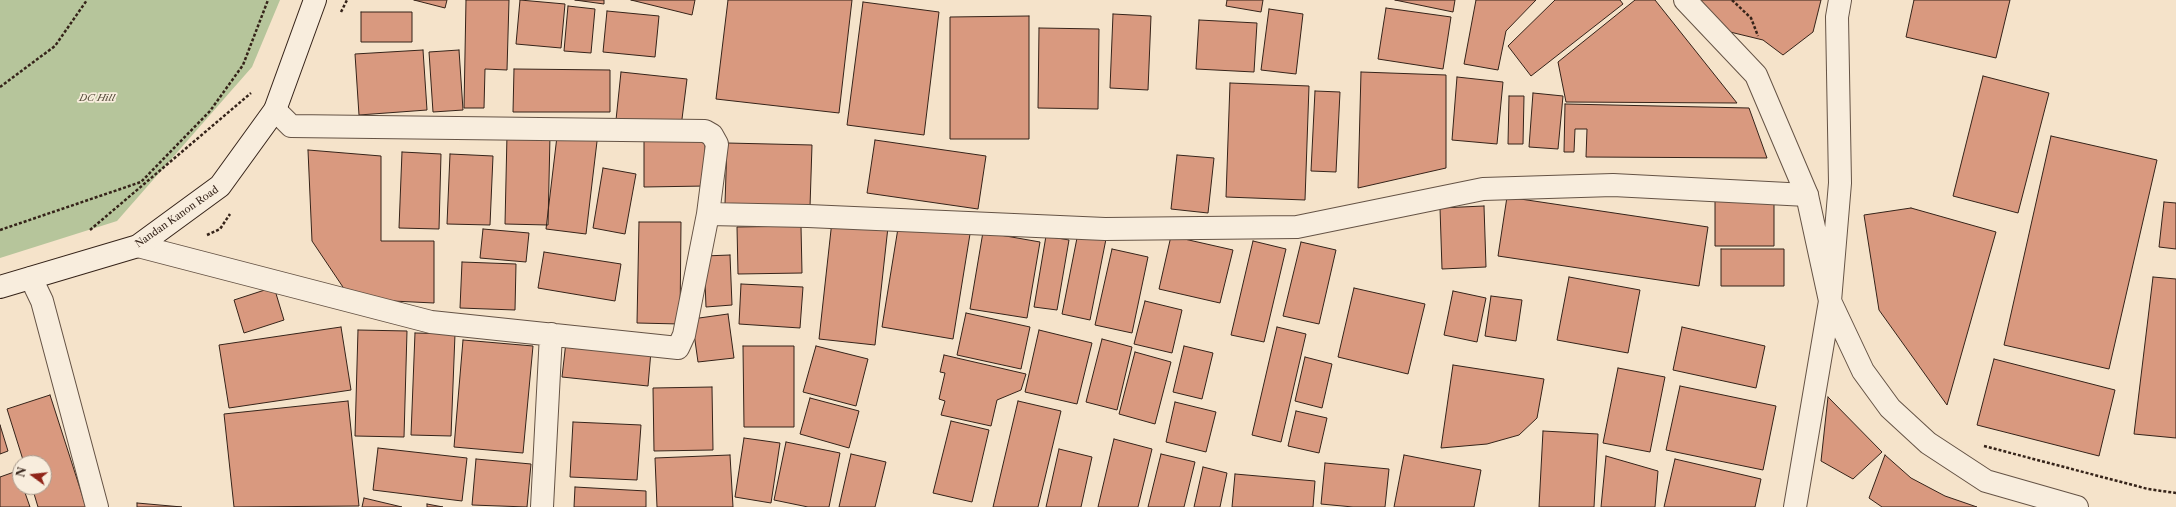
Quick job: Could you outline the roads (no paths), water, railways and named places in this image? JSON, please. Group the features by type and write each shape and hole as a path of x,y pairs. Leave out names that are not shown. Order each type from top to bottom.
{"street":[{"name":"Nandan Kanon Road","path":"0,287 138,246 220,186 276,110 315,0"},
{"path":"1685,0 1756,75 1807,195 1830,300 1863,371 1890,408 1928,443 1986,481 2077,507"},
{"path":"1795,507 1830,300 1840,183 1837,17 1840,0"},
{"path":"138,246 431,322 678,348 684,335 708,214 717,144 712,135 705,132 291,126 276,110"},
{"path":"708,214 808,216 1105,229 1298,227 1483,189 1613,185 1807,195"},
{"path":"31,278 42,301 97,507"},
{"path":"542,507 551,334"}],"park label":[{"name":"DC Hill","path":"97,98"}]}
